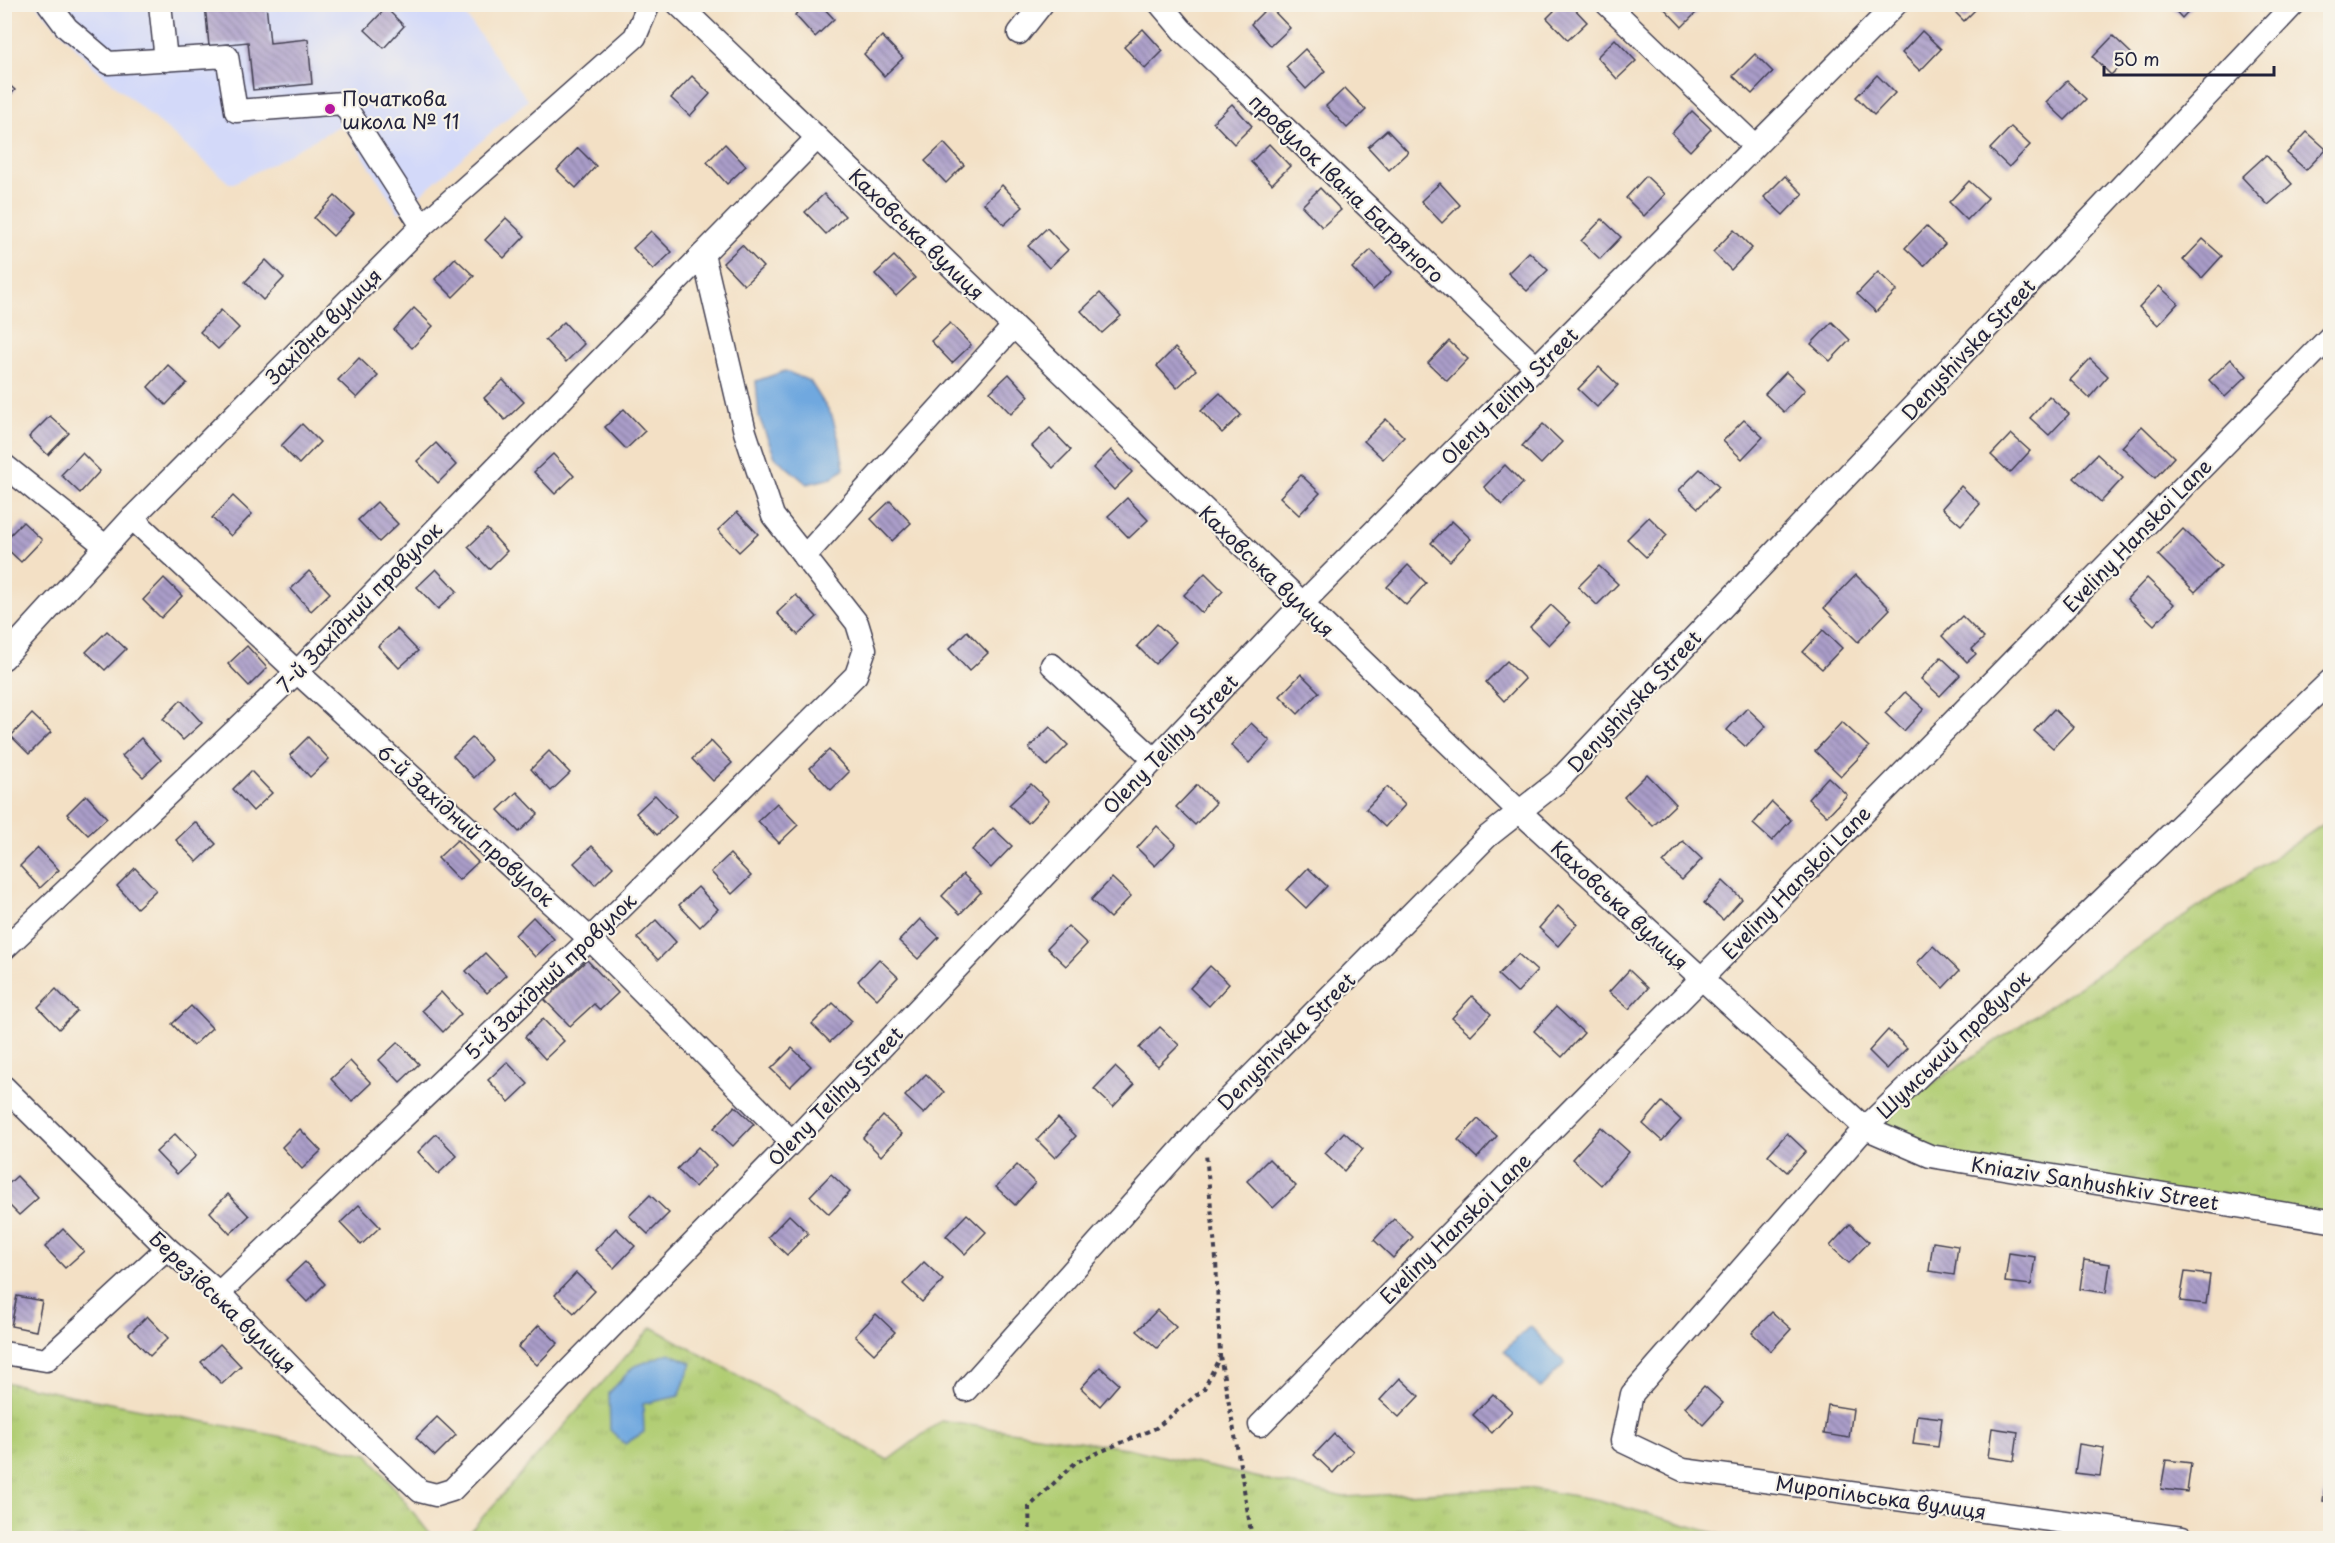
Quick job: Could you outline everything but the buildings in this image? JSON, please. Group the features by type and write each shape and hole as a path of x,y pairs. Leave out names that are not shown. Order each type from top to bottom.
{"street":[{"path":"48,4 67,28 108,63 227,56 236,111 343,103 422,226"},
{"path":"160,4 166,60"},
{"name":"Західна вулиця","path":"4,658 132,518 422,226 635,37 649,4"},
{"name":"Каховська вулиця","path":"678,4 1520,812 1865,1128"},
{"path":"1019,33 1042,4"},
{"name":"провулок Івана Багряного","path":"1160,4 1182,30 1537,368"},
{"path":"1607,4 1755,146"},
{"name":"Oleny Telihy Street","path":"452,1491 792,1142 1302,604 1896,4"},
{"name":"Denyshivska Street","path":"966,1390 1203,1125 1487,837 1566,773 2294,4"},
{"name":"7-й Західний провулок","path":"4,949 297,672 817,138"},
{"path":"703,254 745,432 774,516 804,557 1013,327"},
{"name":"Eveliny Hanskoi Lane","path":"1260,1425 1701,980 2331,338"},
{"path":"4,465 105,546"},
{"name":"6-й Західний провулок","path":"132,518 590,939 792,1142"},
{"name":"5-й Західний провулок","path":"219,1293 590,939 856,675 866,649 857,623 804,557"},
{"path":"1052,665 1155,760"},
{"name":"Шумський провулок","path":"1622,1441 1632,1394 1865,1128 2331,681"},
{"name":"Березівська вулиця","path":"4,1087 167,1248 219,1293 309,1387 420,1491 436,1495 452,1491"},
{"name":"Kniaziv Sanhushkiv Street","path":"1865,1128 1930,1156 2331,1221"},
{"path":"4,1353 46,1360 167,1248"},
{"name":"Миропільська вулиця","path":"1622,1441 1683,1470 2182,1539"}],"path":[{"path":"1203,1125 1216,1259 1220,1356 1252,1539"},
{"path":"1030,1539 1029,1507 1076,1462 1156,1428 1204,1389 1220,1356"}],"shaded area":[{"name":"Початкова школа № 11","path":"36,5 458,5 528,100 399,213 348,132 339,126 267,166 234,183 229,183 94,67"}],"green space":[{"path":"2330,820 2330,1222 1930,1156 1865,1128"},
{"path":"652,1327 888,1460 941,1421 1126,1448 1344,1497 1527,1488 1599,1500 1732,1538 464,1538"},
{"path":"4,1382 368,1454 433,1538 5,1538"}],"water":[{"path":"785,371 810,381 832,416 844,468 832,478 807,484 775,457 759,417 756,381"},
{"path":"1530,1326 1565,1363 1540,1388 1504,1351"},
{"path":"669,1353 692,1363 679,1396 643,1404 644,1432 625,1444 610,1430 609,1393 633,1367"}],"place":[{"name":"Початкова школа № 11","path":"330,109"}]}
